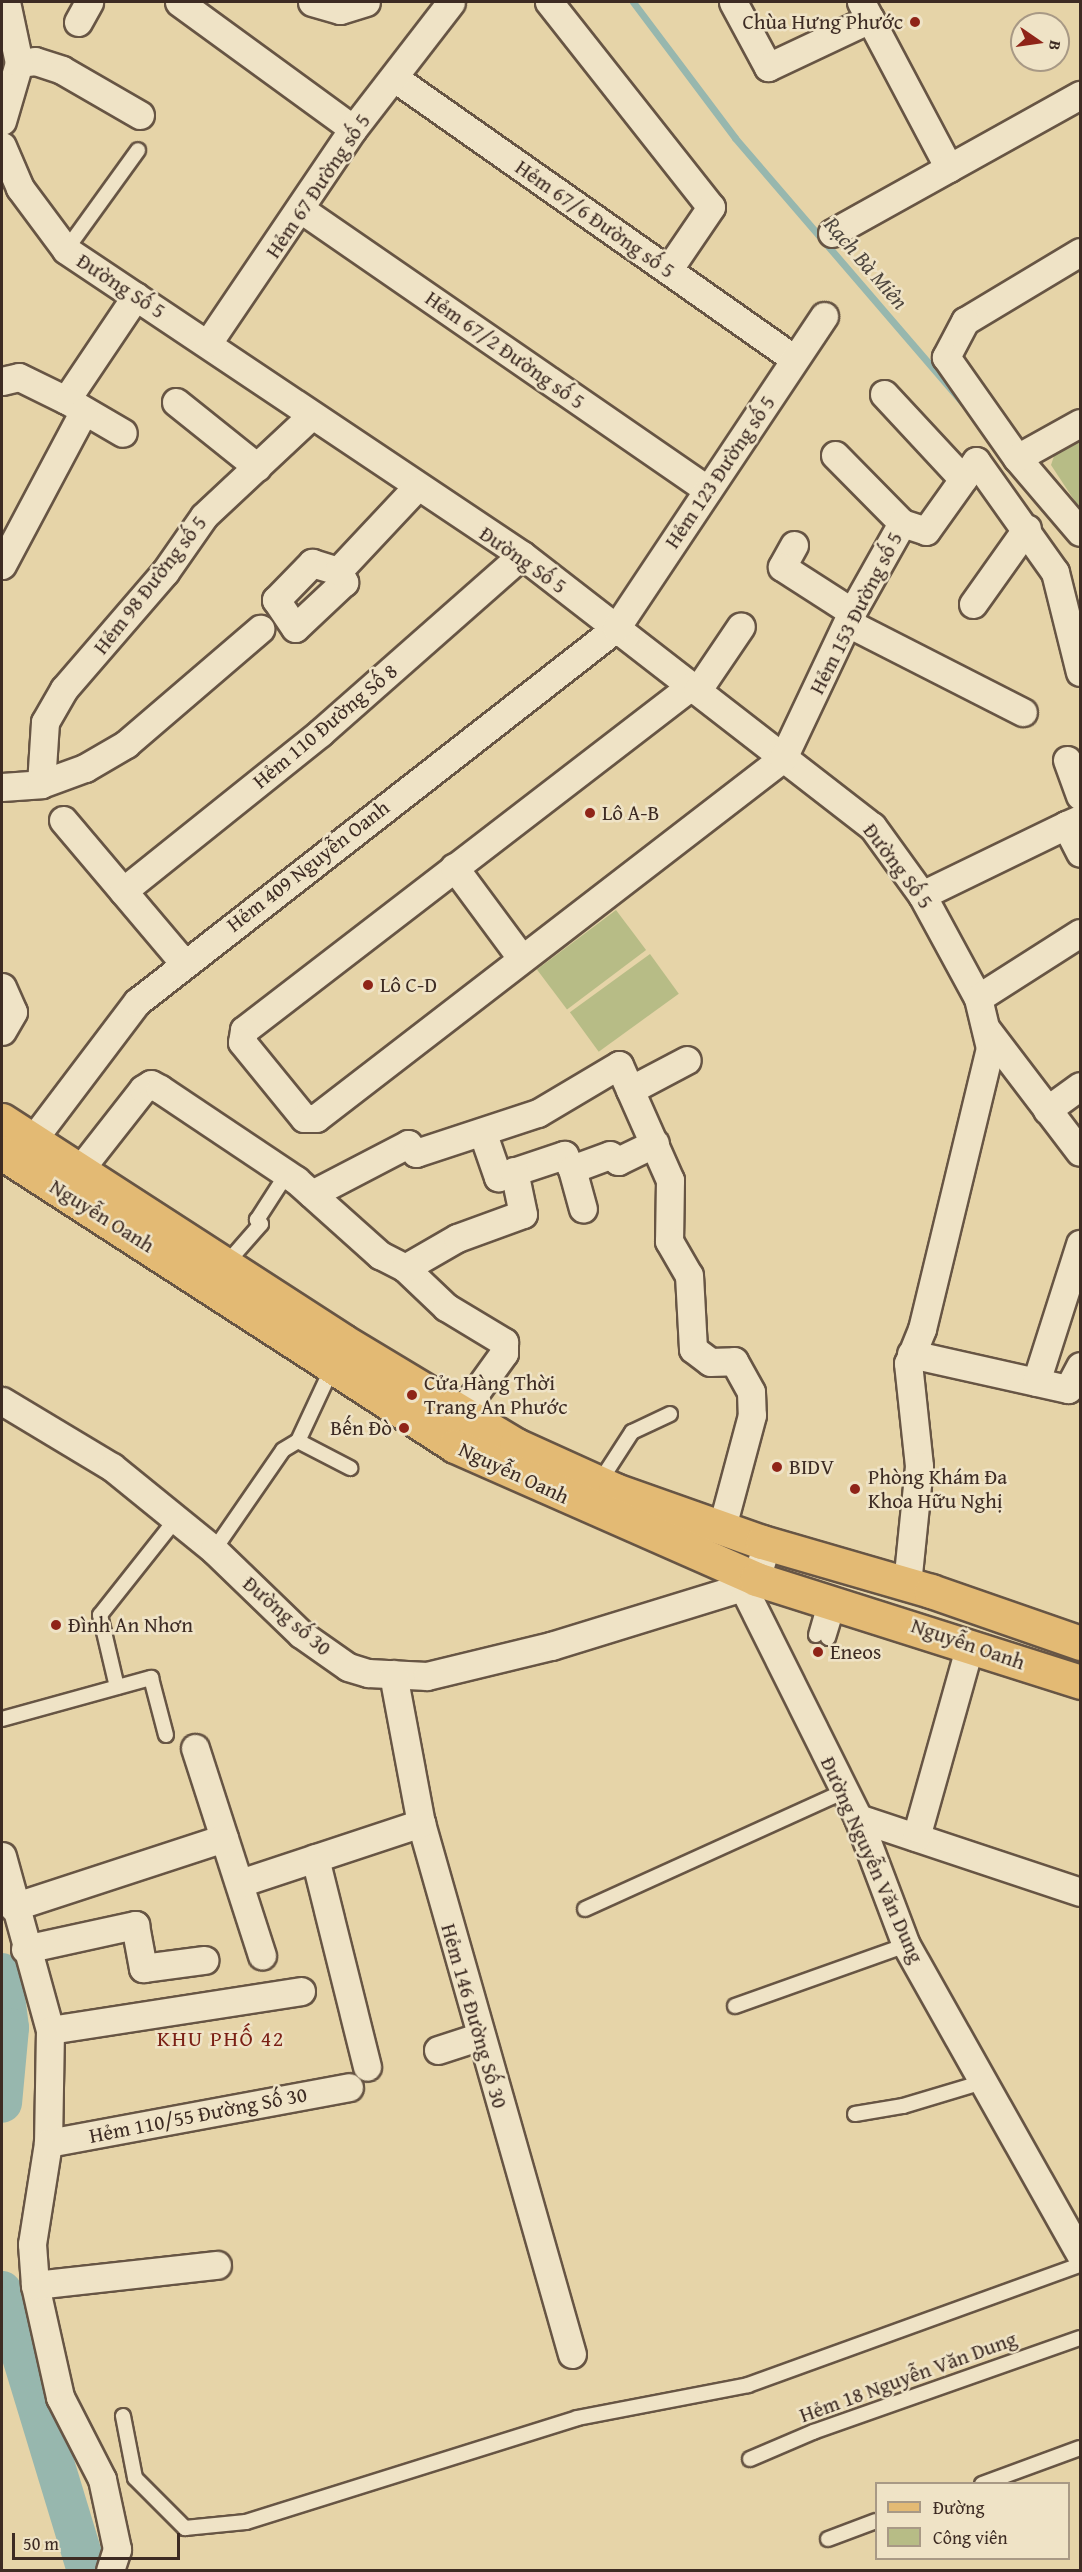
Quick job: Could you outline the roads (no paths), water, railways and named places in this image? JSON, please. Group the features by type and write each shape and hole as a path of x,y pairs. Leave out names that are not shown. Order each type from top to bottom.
{"main road":[{"name":"Nguyễn Oanh","path":"2,1120 81,1168 460,1414 599,1483 767,1544 907,1584 1080,1643"},
{"name":"Nguyễn Oanh","path":"2,1153 455,1446 749,1583 832,1601 897,1620 1080,1682"},
{"path":"897,1620 907,1584"}],"street":[{"path":"2,121 19,63 6,2"},
{"path":"178,2 353,129"},
{"path":"312,2 340,10 366,2"},
{"name":"Hẻm 67 Đường số 5","path":"208,343 303,210 353,129 396,79 451,2"},
{"path":"549,2 711,207 668,270"},
{"path":"733,2 768,67 866,10 949,168"},
{"path":"19,63 35,61 62,70 140,115"},
{"name":"Hẻm 67/6 Đường số 5","path":"396,79 795,359"},
{"path":"832,233 1080,95"},
{"name":"Đường Số 5","path":"3,155 20,188 66,250 208,343 415,489 522,555 872,826 922,895 978,998 987,1030"},
{"name":"Hẻm 67/2 Đường số 5","path":"303,210 708,490"},
{"path":"1080,252 965,321 946,357 1017,458 1080,532"},
{"path":"2,565 75,405 136,296"},
{"name":"Hẻm 123 Đường số 5","path":"616,628 824,316"},
{"path":"2,381 19,377 75,405 123,433"},
{"path":"884,394 963,479"},
{"path":"176,402 257,467"},
{"name":"Hẻm 98 Đường số 5","path":"41,784 45,722 64,689 165,572 204,516 311,416"},
{"path":"1017,458 1080,423"},
{"path":"836,455 902,523"},
{"name":"Hẻm 153 Đường số 5","path":"783,758 851,618 902,523 926,531 976,461 1027,528 1055,572 1080,672"},
{"path":"338,571 415,489"},
{"path":"973,604 1027,528"},
{"path":"794,545 782,567 851,618 1023,712"},
{"name":"Hẻm 110 Đường Số 8","path":"123,891 320,733 522,555"},
{"path":"741,626 694,689 454,867 244,1030 242,1042 304,1118 316,1118 783,758"},
{"name":"Hẻm 409 Nguyễn Oanh","path":"34,1138 108,1034 184,963 616,628"},
{"path":"2,787 41,784 85,768 126,744 260,629"},
{"path":"1067,760 1080,796"},
{"path":"63,820 184,963"},
{"path":"922,895 1073,822 1080,853"},
{"path":"454,867 522,959"},
{"path":"978,998 1080,933"},
{"path":"2,987 13,1012 2,1031"},
{"path":"907,1584 919,1466 912,1348 907,1328 976,1042 987,1030 1080,1152"},
{"path":"630,1090 687,1060"},
{"path":"312,1194 408,1144 416,1153 483,1134 538,1113 616,1064 655,1143 670,1180 669,1241 689,1275 693,1349 710,1362 734,1361 751,1392 752,1415 722,1527"},
{"path":"81,1168 151,1084 312,1194 380,1256 405,1268 446,1306 504,1342 504,1353 460,1414"},
{"path":"1047,1110 1080,1086"},
{"path":"483,1134 495,1175 564,1155 572,1169 583,1209"},
{"path":"572,1169 610,1155 618,1161 655,1143"},
{"path":"405,1268 457,1238 523,1214 514,1171"},
{"path":"1036,1382 1080,1244"},
{"path":"912,1348 1074,1393 1080,1366"},
{"name":"Đường số 30","path":"2,1401 112,1467 214,1550 301,1634 339,1660 368,1673 427,1676 551,1646 749,1583"},
{"path":"749,1583 767,1544"},
{"name":"Đường Nguyễn Văn Dung","path":"749,1583 858,1818 906,1945 1079,2250"},
{"path":"916,1837 970,1645"},
{"name":"Hẻm 146 Đường Số 30","path":"393,1674 421,1823 478,2037 572,2354"},
{"path":"195,1748 262,1955"},
{"path":"858,1818 1080,1892"},
{"path":"240,1883 421,1823"},
{"path":"13,1907 224,1838"},
{"path":"2,1856 13,1907 14,1940 50,2030 48,2143 32,2244 35,2285 60,2397 102,2479 117,2549 110,2571"},
{"path":"315,1858 367,2067"},
{"path":"14,1940 135,1925 143,1968 204,1960"},
{"path":"50,2030 301,1990"},
{"path":"438,2050 478,2037"},
{"name":"Hẻm 110/55 Đường Số 30","path":"48,2143 349,2087"},
{"path":"35,2285 217,2265"}],"lane":[{"path":"66,250 138,150"},
{"path":"226,1264 261,1224 257,1220 279,1172"},
{"path":"214,1550 283,1450 298,1441 333,1366"},
{"path":"599,1483 632,1432 670,1414"},
{"path":"298,1441 350,1468"},
{"path":"117,1687 100,1615 176,1519"},
{"path":"822,1636 832,1601"},
{"path":"2,1719 151,1678 166,1735"},
{"path":"585,1909 845,1791"},
{"path":"735,2006 906,1945"},
{"path":"855,2114 903,2106 983,2082"},
{"path":"123,2416 135,2478 185,2528 246,2522 577,2418 748,2385 1079,2250"},
{"name":"Hẻm 18 Nguyễn Văn Dung","path":"750,2459 813,2432 1080,2338"},
{"path":"987,2482 1080,2448"},
{"path":"828,2539 875,2522"}],"waterway":[{"name":"Rạch Bà Miên","path":"633,2 735,138 964,404"},
{"path":"2,1973 9,2028 2,2103"},
{"path":"2,2291 87,2570"}],"place":[{"name":"Chùa Hưng Phước","path":"915,22"},
{"name":"Lô A-B","path":"590,813"},
{"name":"Lô C-D","path":"368,985"},
{"name":"Cửa Hàng Thời Trang An Phước","path":"412,1395"},
{"name":"Bến Đò","path":"404,1428"},
{"name":"BIDV","path":"777,1467"},
{"name":"Phòng Khám Đa Khoa Hữu Nghị","path":"855,1489"},
{"name":"Đình An Nhơn","path":"56,1625"},
{"name":"Eneos","path":"818,1652"}],"district":[{"name":"KHU PHỐ 42","path":"221,2039"}]}
